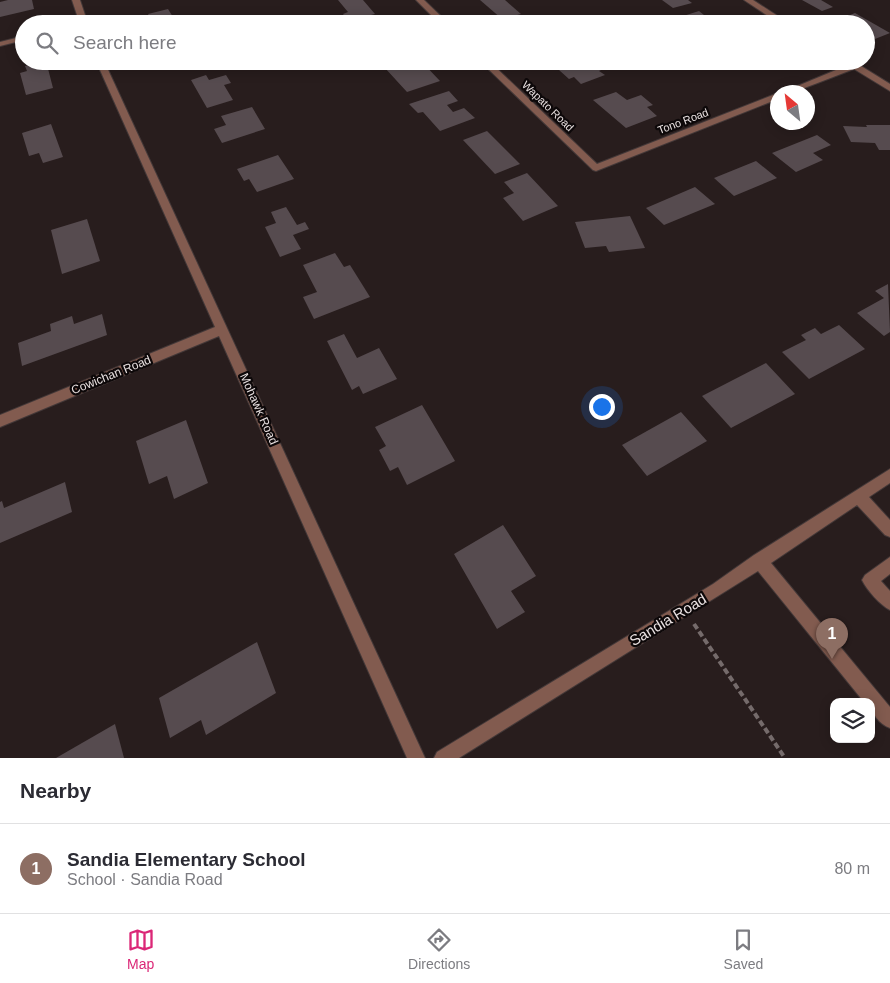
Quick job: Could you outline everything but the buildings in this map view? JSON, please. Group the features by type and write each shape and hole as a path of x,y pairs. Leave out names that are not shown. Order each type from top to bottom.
{"street":[{"path":"76,0 80,15"},
{"path":"420,0 436,15"},
{"path":"748,0 772,15"},
{"path":"0,44 15,40"},
{"name":"Mohawk Road","path":"104,70 416,758"},
{"name":"Wapato Road","path":"493,70 596,168"},
{"path":"803,85 836,70"},
{"path":"860,70 890,88"},
{"name":"Tono Road","path":"596,168 770,99"},
{"name":"Cowichan Road","path":"0,421 223,329"},
{"name":"Sandia Road","path":"443,758 685,610 890,475"},
{"path":"858,496 890,530"},
{"path":"759,560 890,720"},
{"path":"890,564 870,580 890,602"}],"path":[{"path":"685,610 785,758"}],"place":[{"name":"Sandia Elementary School","path":"832,659"}]}
